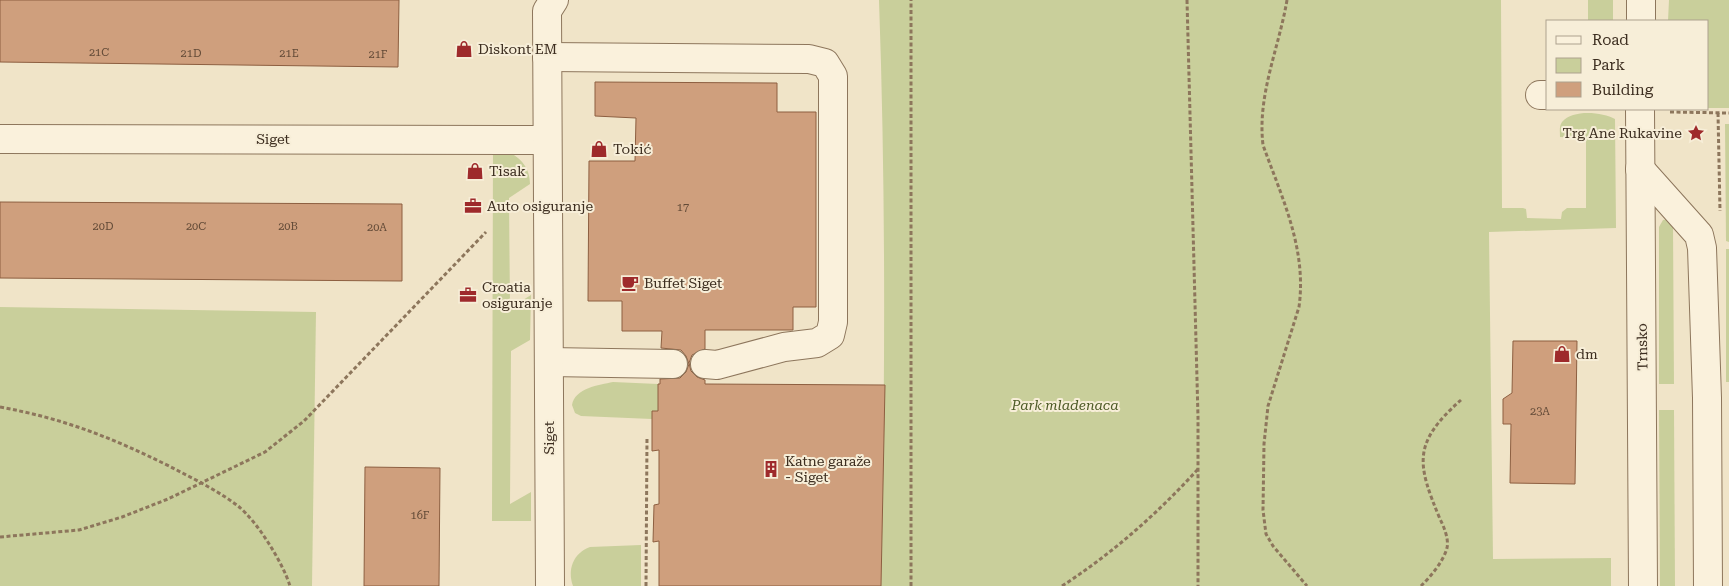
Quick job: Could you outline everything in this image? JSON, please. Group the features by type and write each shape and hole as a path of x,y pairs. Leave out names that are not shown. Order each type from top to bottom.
{"street":[{"path":"1641,0 1641,20"},
{"name":"Siget","path":"547,4 550,586"},
{"path":"547,57 809,59 825,63 833,76 833,322 830,335 817,343 784,347 717,365 705,364"},
{"name":"Trnsko","path":"1643,586 1640,168 1652,110"},
{"name":"Siget","path":"0,139 547,140"},
{"path":"1640,168 1699,235 1702,248 1707,398 1708,586"},
{"path":"550,362 673,364"}],"path":[{"path":"912,0 912,586"},
{"path":"1187,0 1199,468 1198,586"},
{"path":"1287,0 1268,75 1261,130 1263,145 1295,232 1300,257 1301,292 1299,307 1268,406 1264,444 1263,510 1266,534 1273,546 1307,586"},
{"path":"1652,110 1729,113"},
{"path":"1718,113 1720,217"},
{"path":"0,537 78,530 131,513 202,483 265,452 304,422 486,232"},
{"path":"1421,586 1441,561 1448,542 1425,481 1424,456 1427,440 1444,415 1461,400"},
{"path":"0,407 86,428 125,444 202,483 240,507 272,548 290,586"},
{"path":"646,586 647,437"},
{"path":"1062,586 1098,562 1166,504 1199,468"}],"green space":[{"name":"Park mladenaca","path":"879,0 1501,0 1502,208 1526,209 1527,218 1561,219 1562,212 1567,208 1586,208 1586,138 1560,137 1560,127 1562,122 1573,115 1595,113 1615,119 1616,228 1489,232 1493,559 1611,558 1611,586 881,586 884,293"},
{"path":"1588,0 1613,0 1613,20 1588,20"},
{"path":"1669,0 1729,0 1729,108 1709,108 1709,20 1668,20"},
{"path":"1725,124 1729,124 1729,242 1726,241"},
{"path":"493,145 519,158 527,169 530,184 509,198 510,308 531,295 530,340 511,351 510,504 531,492 531,521 492,521"},
{"path":"1668,219 1673,226 1674,384 1659,384 1659,227 1663,220"},
{"path":"1726,249 1729,249 1729,382 1726,382"},
{"path":"0,307 316,312 312,586 0,586"},
{"path":"613,382 658,384 658,411 652,412 652,419 581,416 575,413 572,405 578,395 588,388"},
{"path":"1659,410 1674,410 1675,586 1660,586"},
{"path":"641,545 641,586 573,586 571,568 579,553 590,547"}],"building":[{"path":"0,0 399,0 398,67 0,62"},
{"path":"595,82 777,83 777,112 816,112 816,307 793,307 793,330 705,330 705,349 692,355 689,363 691,371 697,377 705,380 705,384 885,385 881,586 659,586 659,541 653,542 654,505 659,504 659,450 652,451 652,411 658,411 658,384 660,384 660,379 680,378 686,372 689,364 681,350 661,348 662,331 622,331 622,301 588,301 589,161 635,161 636,118 595,116"},
{"path":"0,202 402,204 402,281 0,278"},
{"path":"1513,341 1577,341 1575,484 1510,483 1511,424 1503,424 1503,399 1512,393"},
{"path":"365,467 440,468 439,586 364,586"}],"place":[{"name":"Diskont EM","path":"464,49"},
{"name":"Trg Ane Rukavine","path":"1696,133"},
{"name":"Tokić","path":"599,149"},
{"name":"Tisak","path":"475,171"},
{"name":"Auto osiguranje","path":"473,206"},
{"name":"Buffet Siget","path":"630,283"},
{"name":"Croatia osiguranje","path":"468,295"},
{"name":"dm","path":"1562,354"},
{"name":"Katne garaže - Siget","path":"771,469"}]}
